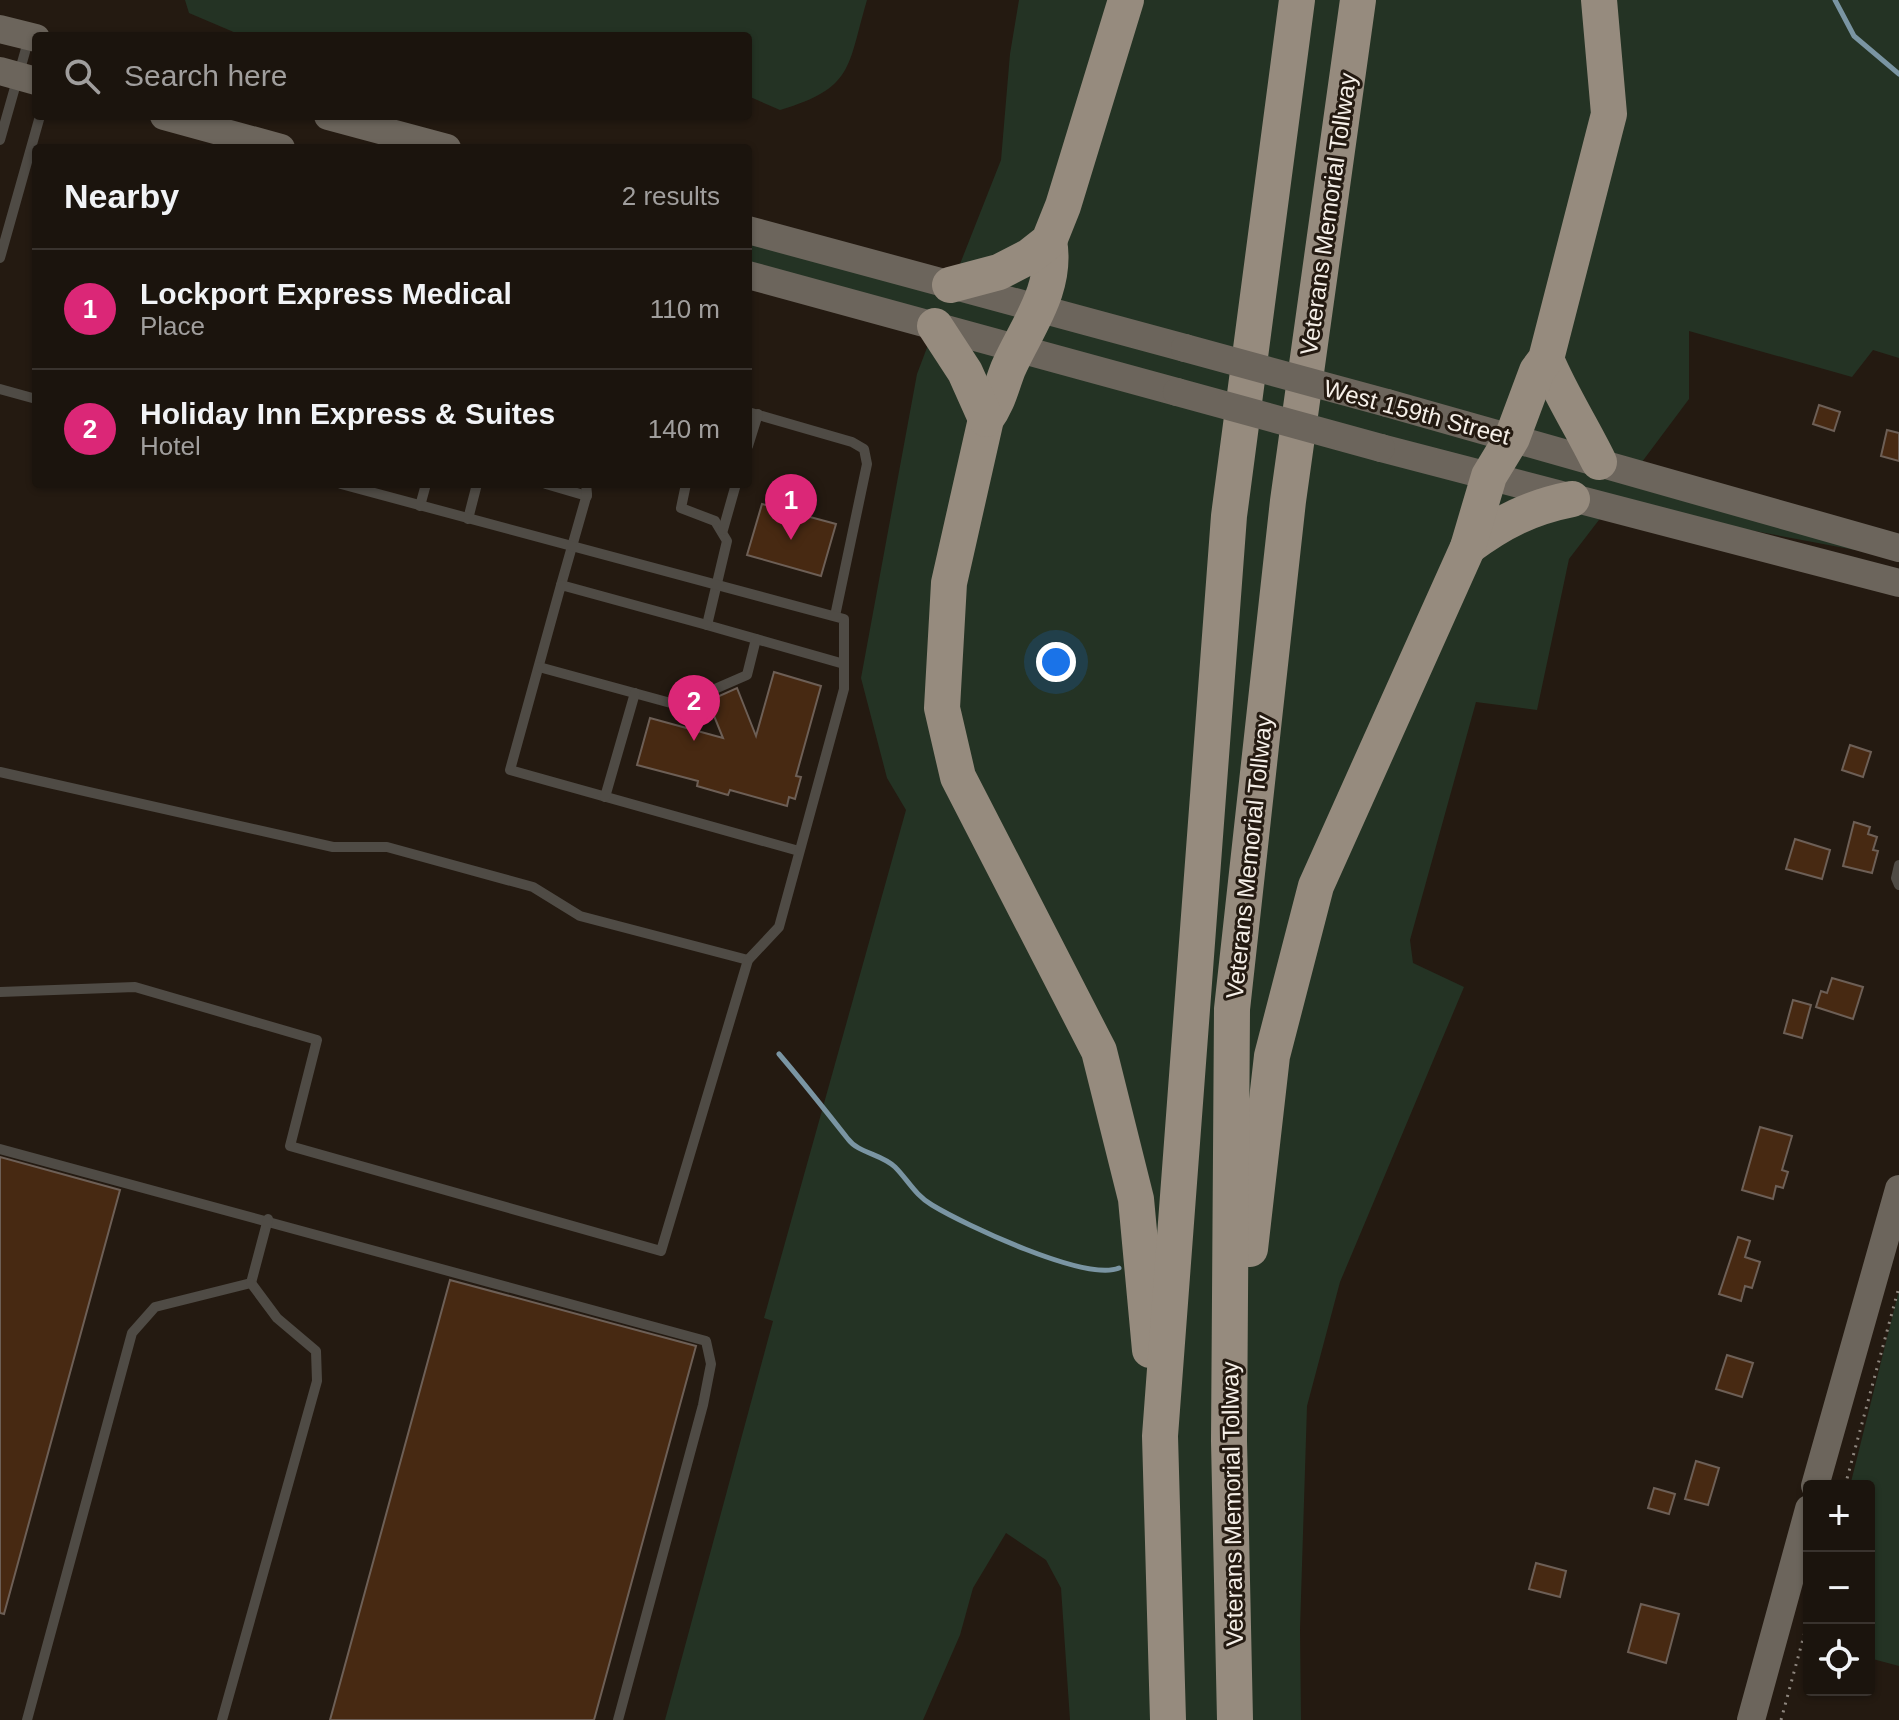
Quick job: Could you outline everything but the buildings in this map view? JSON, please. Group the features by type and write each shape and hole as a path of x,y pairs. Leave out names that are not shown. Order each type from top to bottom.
{"highway":[{"path":"950,285 999,272 1030,256 1049,241 1063,206 1126,0"},
{"name":"Veterans Memorial Tollway","path":"1168,1720 1160,1436 1229,516 1297,0"},
{"name":"Veterans Memorial Tollway","path":"1235,1720 1229,1441 1232,1009 1288,501 1358,0"},
{"path":"1229,1441 1272,1056 1316,886 1468,547 1489,476 1512,438 1537,371 1546,359 1609,114 1599,0"},
{"path":"1049,241 1051,255 1040,309 1019,348 997,404 986,419 949,583 942,708 958,777 1099,1051 1136,1199 1161,1475"},
{"path":"935,326 965,372 986,419"},
{"path":"1546,359 1563,402 1583,430 1599,462"},
{"path":"1468,547 1497,525 1528,510 1572,499"}],"main road":[{"path":"0,29 32,37"},
{"path":"179,120 266,144"},
{"path":"343,120 432,144"},
{"name":"West 159th Street","path":"752,231 1387,403 1899,548"},
{"name":"West 159th Street","path":"752,276 1381,448 1899,583"},
{"path":"1817,1480 1899,1189"},
{"path":"1751,1720 1803,1531"}],"lane":[{"path":"0,140 32,40"},
{"path":"32,144 39,120"},
{"path":"0,258 32,144"},
{"path":"0,389 32,398"},
{"path":"753,413 852,442 864,449 867,464 835,616"},
{"path":"0,992 135,987 317,1040 290,1146 661,1251 748,960 779,927 844,689 844,619 355,488"},
{"path":"420,506 425,488"},
{"path":"468,519 476,488"},
{"path":"560,488 587,496"},
{"path":"586,488 587,496 510,770 799,851"},
{"path":"685,488 681,508 715,521 727,541 707,625"},
{"path":"723,530 735,488"},
{"path":"561,585 844,664"},
{"path":"539,667 678,705 747,675 756,639"},
{"path":"605,797 635,693"},
{"path":"0,772 333,847 387,847 533,887 580,916 748,960"},
{"path":"1899,865 1899,885"},
{"path":"0,1149 268,1219 706,1341 711,1364 703,1405 618,1720"},
{"path":"251,1283 268,1219"},
{"path":"27,1720 132,1333 155,1307 251,1283"},
{"path":"222,1720 317,1381 316,1351 277,1318 251,1283"}],"path":[{"path":"1847,1480 1899,1287"},
{"path":"1781,1720 1807,1624"}],"green space":[{"path":"185,0 867,0 844,72 822,93 780,110 752,98 752,32 234,32 189,13"},
{"path":"1019,0 1899,0 1899,358 1873,350 1852,377 1689,331 1689,399 1627,482 1856,547 1855,550 1686,518 1615,499 1569,559 1537,710 1476,702 1410,940 1413,963 1464,987 1340,1282 1307,1406 1300,1629 1301,1720 1070,1720 1061,1588 1046,1560 1006,1533 973,1588 960,1635 923,1720 665,1720 773,1321 764,1318 906,810 887,778 861,678 917,374 939,316 752,264 752,244 947,297 1001,160 1010,54"},
{"path":"1899,1290 1899,1666 1875,1660 1875,1480 1852,1480"}],"waterway":[{"path":"1835,0 1854,36 1899,74"},
{"path":"779,1054 852,1144 890,1163 932,1205 997,1237 1054,1259 1080,1267 1103,1270 1119,1268"}],"place":[{"name":"Lockport Express Medical","path":"791,540"},
{"name":"Holiday Inn Express & Suites","path":"694,741"}]}
